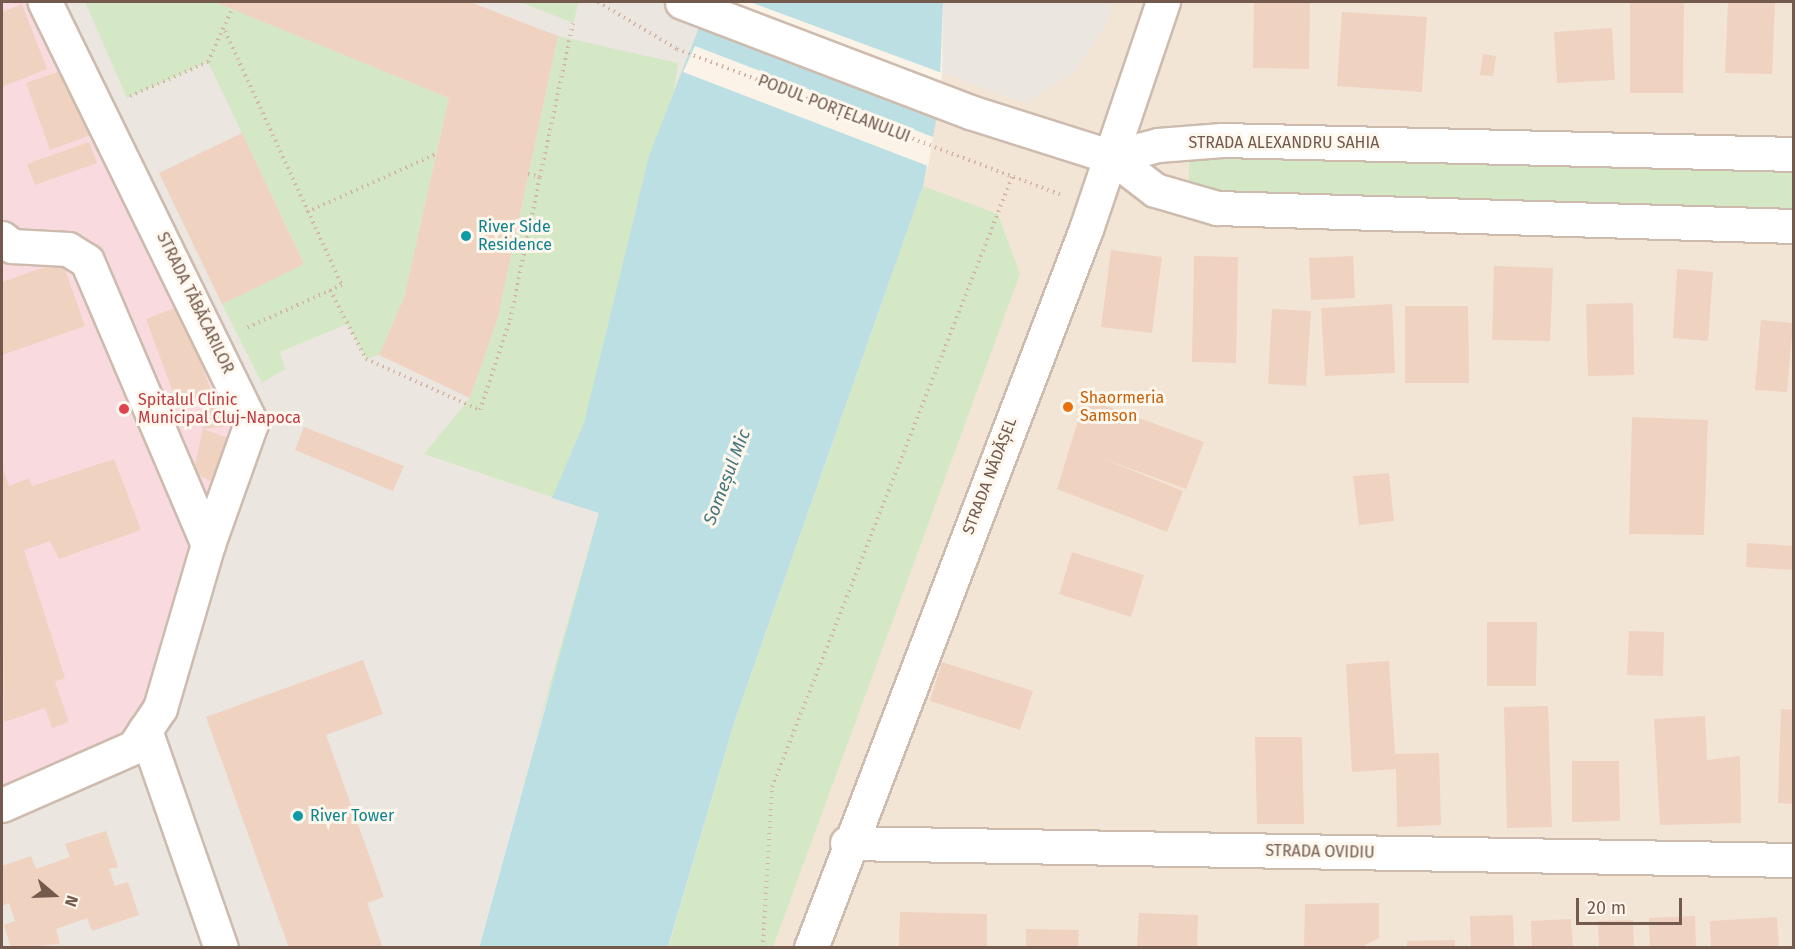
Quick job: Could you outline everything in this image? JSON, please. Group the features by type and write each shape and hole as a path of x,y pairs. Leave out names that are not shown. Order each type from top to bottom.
{"street":[{"name":"STRADA TĂBĂCARILOR","path":"2,805 98,766 134,747 160,708 208,544 251,423 215,343 45,2"},
{"name":"STRADA NĂDĂȘEL","path":"811,948 847,843 1086,229 1162,2"},
{"path":"688,4 970,112 1112,157 1155,190 1217,208 1794,226"},
{"name":"STRADA ALEXANDRU SAHIA","path":"1112,157 1222,140 1794,154"},
{"path":"5,245 48,244 87,261 208,544"},
{"path":"145,730 221,948"},
{"name":"STRADA OVIDIU","path":"847,843 1794,860"}],"path":[{"name":"PODUL PORȚELANULUI","path":"598,2 677,50 1063,196 1056,218 1086,229"},
{"path":"99,109 208,62 225,31 232,9"},
{"path":"330,290 366,359 480,410 510,320 573,22"},
{"path":"215,343 342,285 225,31"},
{"path":"307,212 436,154"},
{"path":"528,174 540,177"},
{"path":"763,948 772,788 1012,177"}],"shaded area":[{"path":"2,2 709,2 673,93 553,498 599,513 479,947 2,948"},
{"name":"Spitalul Clinic Municipal Cluj-Napoca","path":"2,2 45,2 251,423 145,730 2,805"},
{"path":"943,2 1113,2 1107,23 1074,72 1026,103 942,73"},
{"path":"1113,2 1793,2 1793,947 668,948 928,166 942,73 1026,103 1107,23"}],"green space":[{"path":"85,2 216,2 449,98 404,298 379,355 366,359 347,324 280,352 285,369 262,383 222,304 304,263 208,62 127,98"},
{"path":"520,2 579,2 573,23"},
{"path":"709,2 773,2 535,736 599,513 424,454 470,398 498,317 558,36 678,63 674,90"},
{"path":"1189,156 1758,165 1793,168 1794,209 1220,195 1189,184"},
{"path":"923,186 998,214 1020,274 773,947 668,948 735,720"}],"water":[{"name":"Someșul Mic","path":"709,2 943,2 939,106 923,186 735,720 668,947 479,948 599,513 552,498 584,423 649,156"}],"pier":[{"path":"709,2 750,2 942,73 939,106"},
{"path":"695,46 933,137 928,166 683,72"}],"building":[{"name":"River Side Residence","path":"215,2 470,2 558,36 498,317 470,398 379,355 404,298 449,98"},
{"path":"1254,2 1310,2 1309,69 1253,68"},
{"path":"1630,2 1684,2 1683,93 1630,93"},
{"path":"1728,2 1775,2 1772,74 1725,73"},
{"path":"22,4 47,69 2,87 2,12"},
{"path":"1342,12 1427,17 1422,92 1337,86"},
{"path":"1612,28 1615,80 1557,83 1554,32"},
{"path":"1483,54 1496,56 1493,76 1480,75"},
{"path":"66,69 91,135 50,150 26,83"},
{"path":"242,133 304,264 222,304 159,173"},
{"path":"89,142 97,163 35,185 27,164"},
{"path":"1111,250 1162,257 1152,333 1101,327"},
{"path":"1194,256 1238,257 1236,363 1192,362"},
{"path":"1353,256 1355,298 1311,300 1309,258"},
{"path":"62,261 85,326 2,355 2,282"},
{"path":"1494,266 1553,268 1550,341 1492,340"},
{"path":"1677,269 1713,272 1708,341 1673,338"},
{"path":"1633,303 1634,375 1588,376 1586,304"},
{"path":"1392,304 1395,373 1325,376 1321,308"},
{"path":"180,306 212,393 178,406 146,319"},
{"path":"1405,306 1468,306 1469,383 1405,383"},
{"path":"1272,309 1311,311 1306,386 1268,384"},
{"path":"1761,320 1793,323 1787,392 1755,390"},
{"path":"1085,398 1204,442 1186,489 1099,457 1183,491 1167,532 1057,489"},
{"path":"221,404 227,426 203,429 199,411"},
{"path":"1632,417 1708,420 1704,535 1629,534"},
{"path":"304,427 404,466 393,491 295,450"},
{"path":"203,429 230,439 214,482 193,473"},
{"path":"114,459 141,530 59,559 50,541 24,550 65,678 55,682 69,722 52,728 45,708 4,722 2,467 9,486 29,478 32,486"},
{"path":"1389,473 1394,521 1359,525 1353,476"},
{"path":"1747,543 1794,546 1794,570 1746,567"},
{"path":"1072,552 1144,575 1131,617 1059,594"},
{"path":"1487,622 1537,622 1536,686 1487,686"},
{"path":"1629,631 1664,632 1663,676 1627,675"},
{"name":"River Tower","path":"363,660 383,714 326,735 384,897 367,903 383,948 289,948 206,717"},
{"path":"1389,661 1395,754 1439,753 1441,825 1397,827 1396,769 1352,772 1346,664"},
{"path":"942,662 1033,691 1020,730 930,701"},
{"path":"1548,706 1552,827 1507,828 1504,707"},
{"path":"1781,709 1794,710 1794,804 1778,803"},
{"path":"1705,716 1707,760 1740,756 1741,823 1660,825 1654,719"},
{"path":"1255,737 1302,737 1304,824 1257,824"},
{"path":"1572,761 1619,761 1620,821 1572,822"},
{"path":"106,831 118,867 109,869 115,886 128,882 139,915 92,931 87,918 56,929 60,944 11,948 4,925 15,921 9,903 2,906 2,866 31,856 36,869 70,857 65,844"},
{"path":"1379,903 1379,938 1359,948 1304,948 1305,904"},
{"path":"900,912 987,914 987,948 899,948"},
{"path":"1139,913 1198,915 1197,948 1137,948"},
{"path":"1513,915 1514,948 1471,948 1470,916"},
{"path":"1695,916 1696,948 1650,948 1649,918"},
{"path":"1777,917 1779,948 1711,948 1710,921"},
{"path":"1571,919 1573,948 1532,948 1531,921"},
{"path":"1633,920 1634,948 1599,948 1598,921"},
{"path":"1026,929 1079,930 1078,948 1026,948"},
{"path":"1455,940 1455,948 1407,948 1407,941"}],"place":[{"name":"River Side Residence","path":"466,236"},
{"name":"Shaormeria Samson","path":"1068,407"},
{"name":"Spitalul Clinic Municipal Cluj-Napoca","path":"124,409"},
{"name":"River Tower","path":"298,816"}]}
